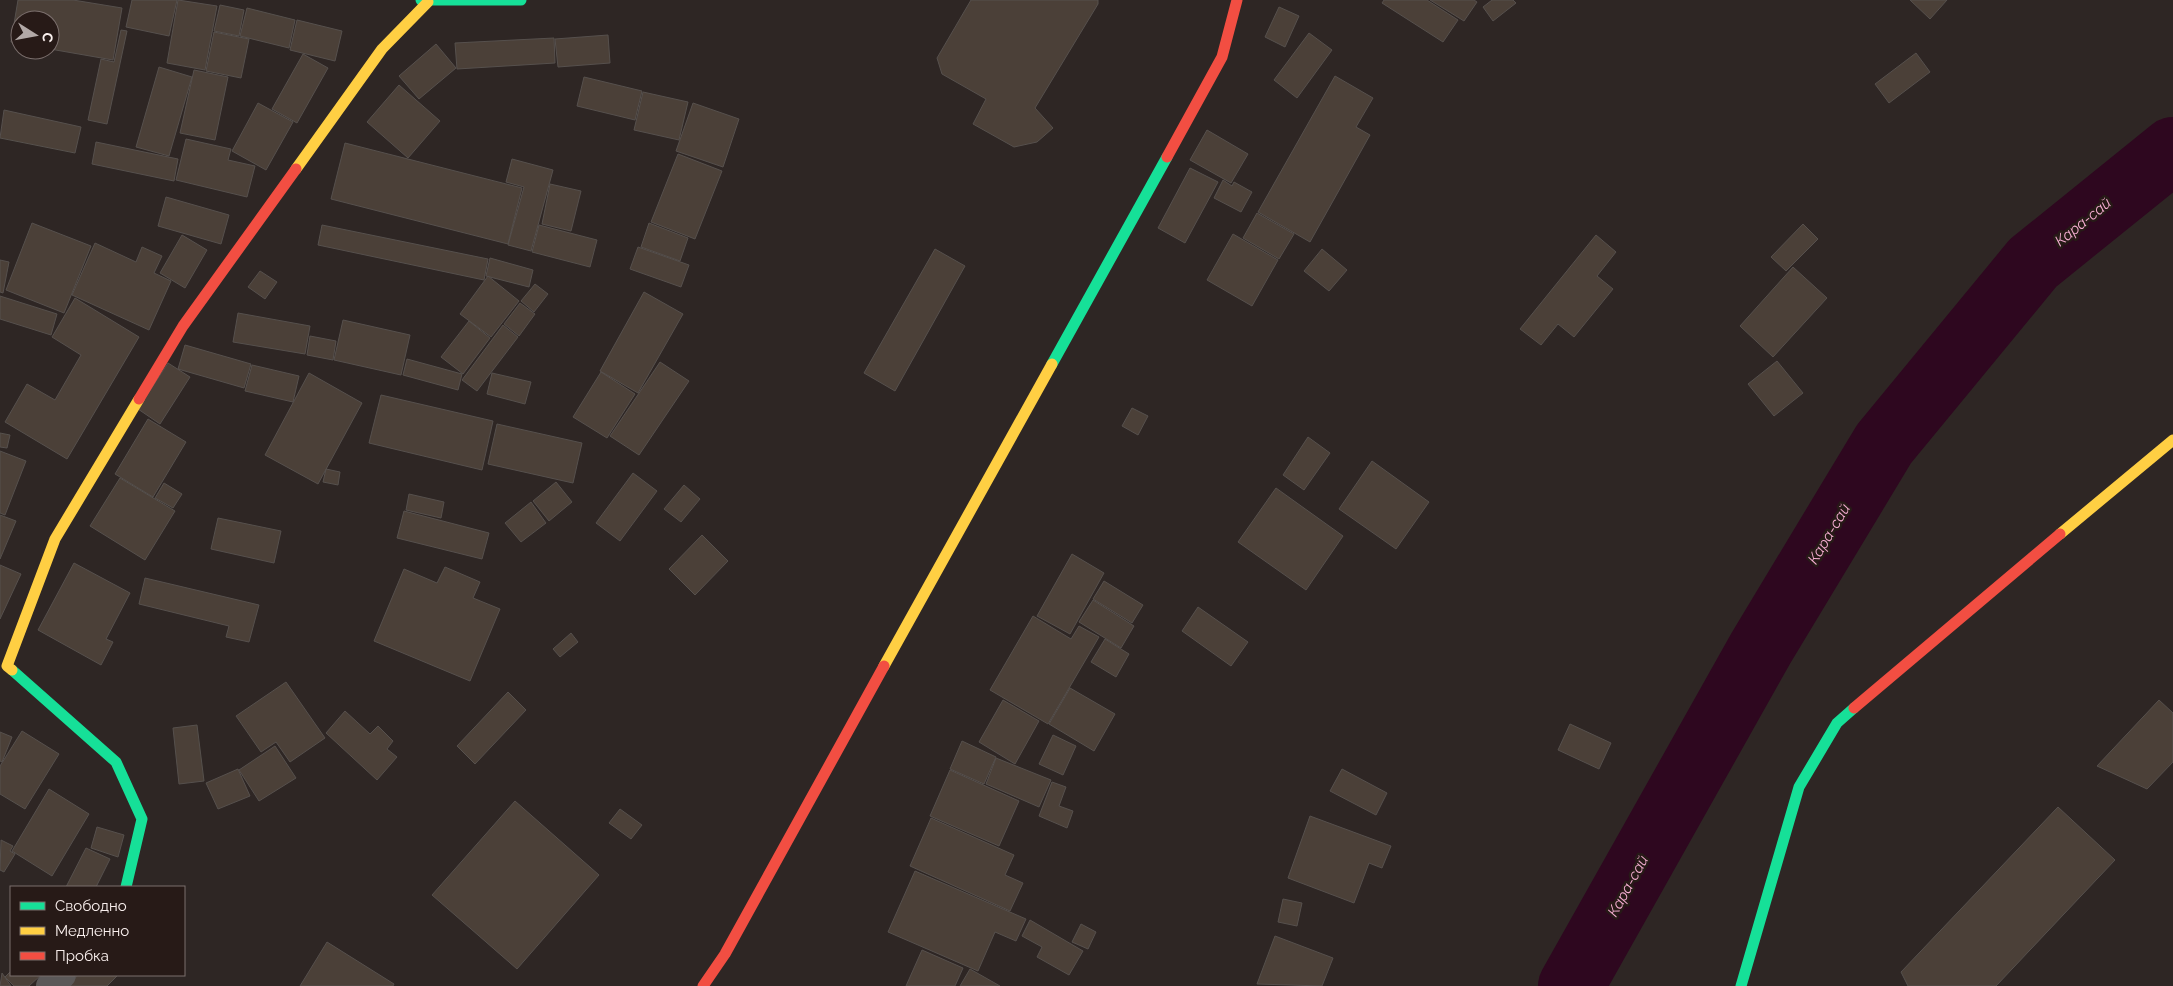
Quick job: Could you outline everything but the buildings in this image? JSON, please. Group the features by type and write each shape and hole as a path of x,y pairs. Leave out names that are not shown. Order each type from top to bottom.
{"street":[{"path":"126,886 142,819 116,762 4,664 55,539 183,326 382,49 425,1 521,0"},
{"path":"703,986 725,954 1222,57 1237,0"},
{"path":"1741,986 1799,787 1837,723 1908,660 2173,440"},
{"path":"50,986 61,976"}],"waterway":[{"name":"Кара-сай","path":"1571,986 1761,648 1884,444 2033,263 2173,150"}],"traffic: fast":[{"path":"421,0 521,0"},
{"path":"1052,364 1167,157"},
{"path":"12,670 116,762 142,819 126,886"},
{"path":"1741,986 1799,787 1837,723 1854,708"}],"traffic: slow":[{"path":"296,169 382,49 428,2"},
{"path":"884,666 1052,364"},
{"path":"12,670 7,666 55,539 139,399"},
{"path":"2060,534 2173,440"}],"traffic: jam":[{"path":"1167,157 1222,57 1237,0"},
{"path":"139,399 183,326 296,169"},
{"path":"1854,708 2060,534"},
{"path":"703,986 725,954 884,666"}]}
